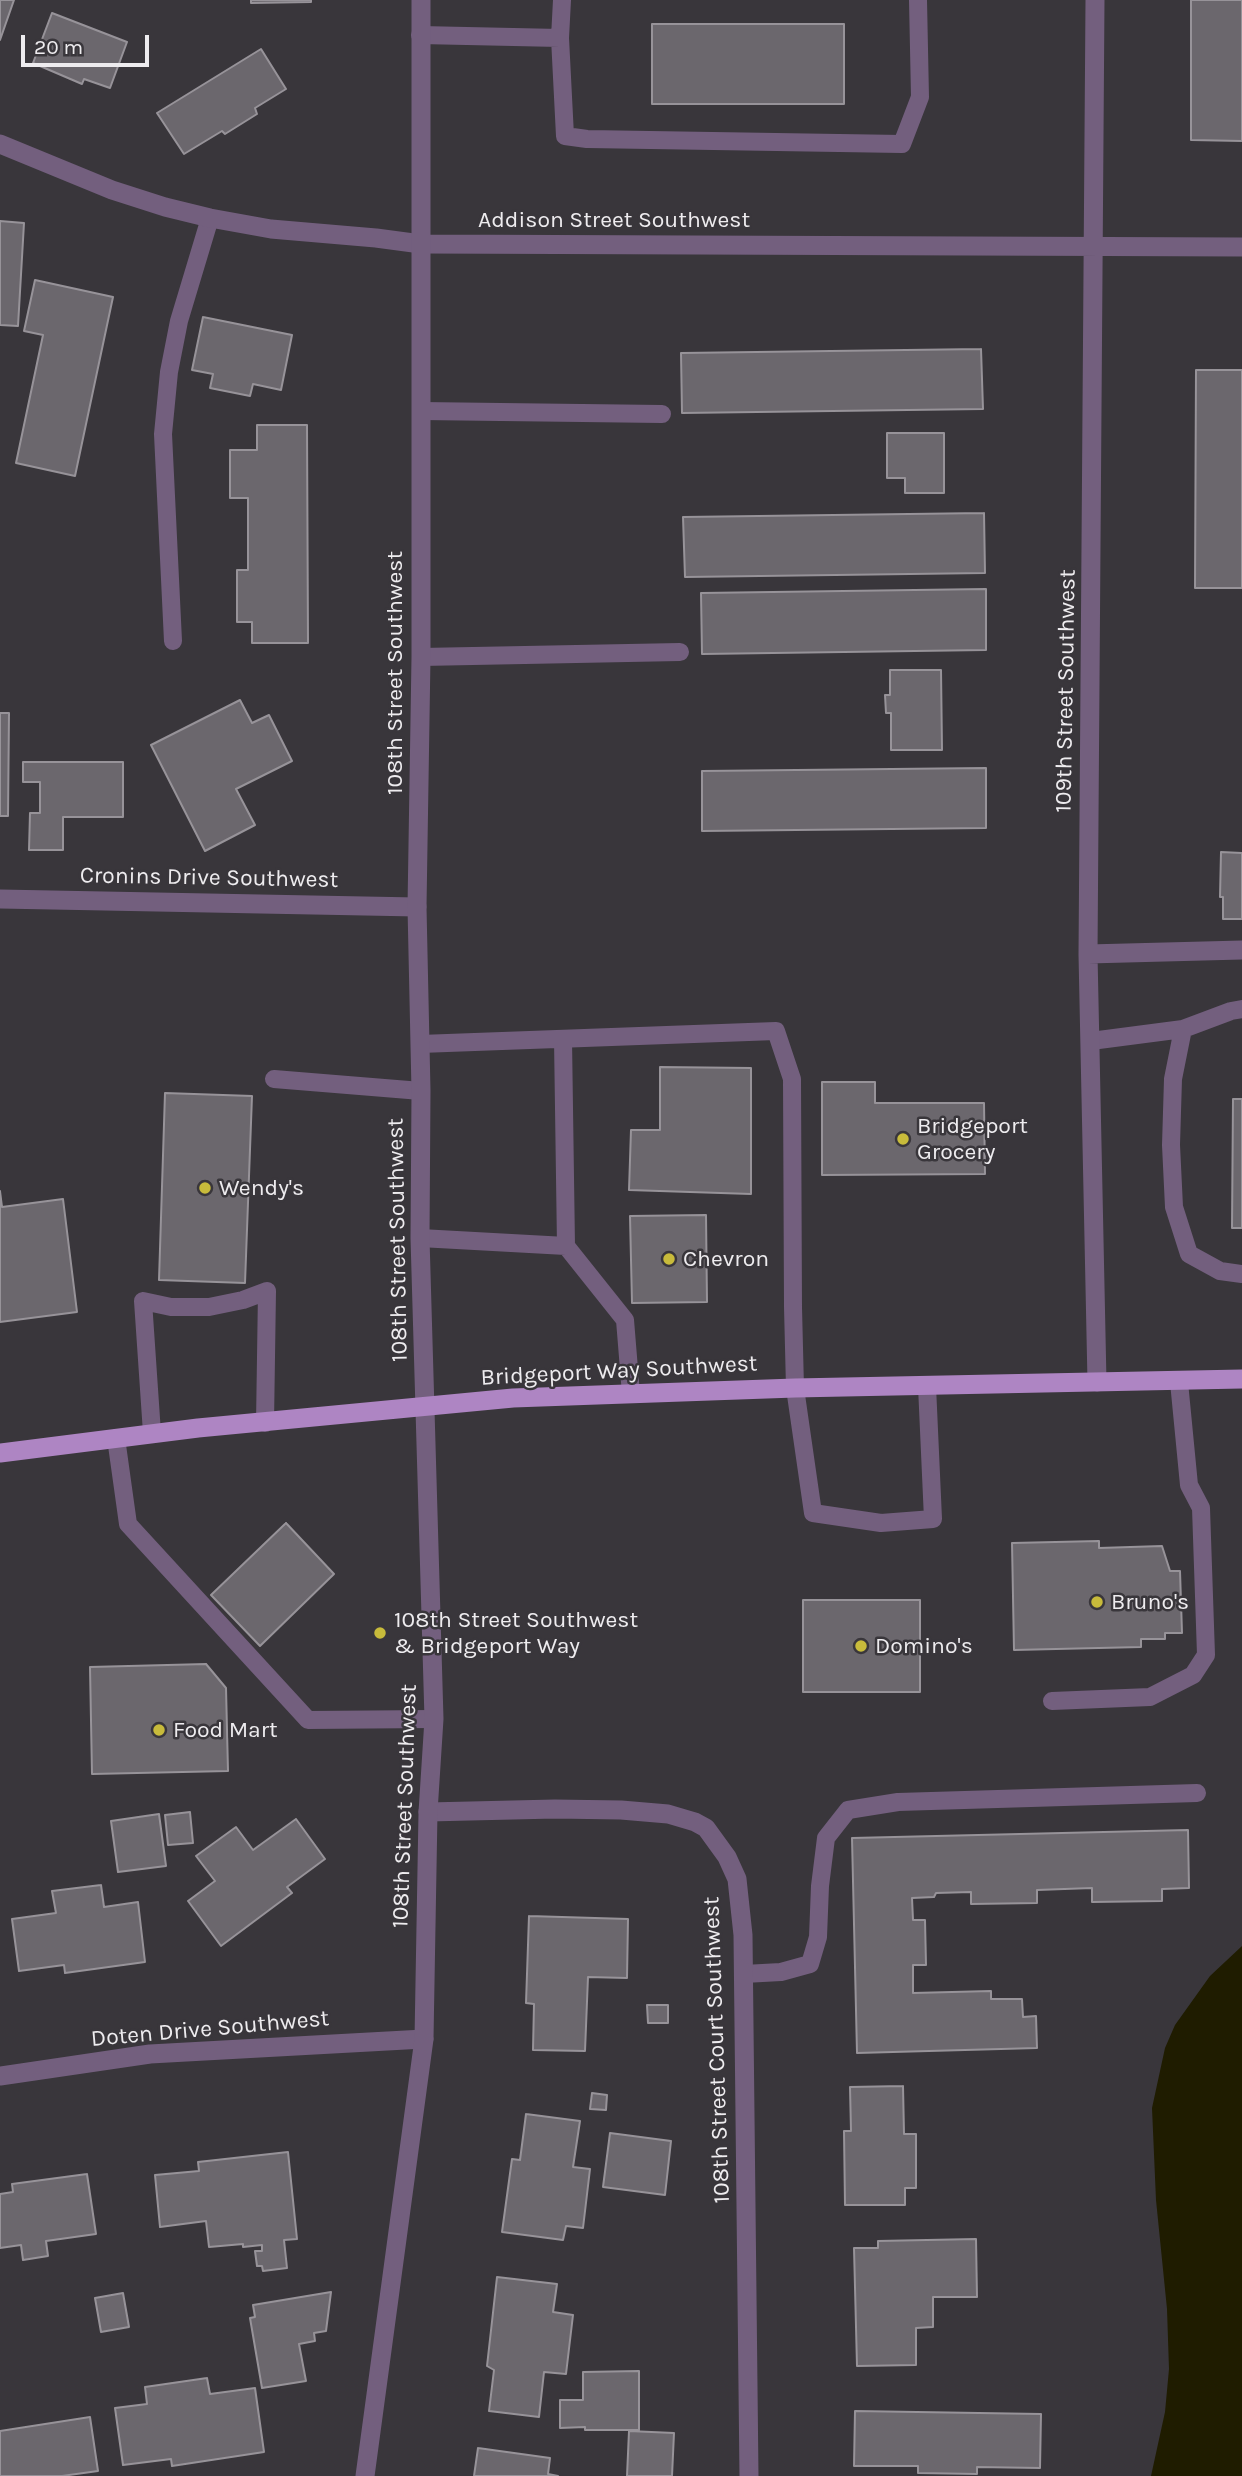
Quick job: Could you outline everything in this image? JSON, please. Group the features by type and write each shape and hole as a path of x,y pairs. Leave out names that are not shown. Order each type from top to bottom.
{"main road":[{"name":"Bridgeport Way Southwest","path":"0,1453 152,1433 513,1398 796,1388 1242,1379"}],"street":[{"name":"108th Street Southwest","path":"365,2476 424,2039 428,1812 434,1719 420,1238 421,1091 417,907 421,657 421,0"},
{"name":"109th Street Southwest","path":"1095,0 1088,954 1097,1382"},
{"name":"Addison Street Southwest","path":"0,144 112,190 210,218 271,229 421,244 1242,247"},
{"name":"Cronins Drive Southwest","path":"0,899 417,907"},
{"path":"1088,954 1242,950"},
{"name":"108th Street Court Southwest","path":"428,1812 555,1810 668,1814 706,1828 717,1840 737,1879 741,1901 744,1974 750,2476"},
{"name":"Doten Drive Southwest","path":"0,2076 150,2054 424,2039"}],"lane":[{"path":"562,0 560,38 565,136 600,139 902,144 920,97 918,0"},
{"path":"420,35 560,38"},
{"path":"173,641 164,499 164,421 169,372 179,321 210,218"},
{"path":"421,411 662,414"},
{"path":"421,657 680,652"},
{"path":"1091,1041 1183,1029 1242,1009"},
{"path":"1183,1029 1173,1079 1171,1145 1174,1207 1189,1254 1220,1271 1242,1274"},
{"path":"420,1044 776,1031 792,1079 796,1388 813,1513 881,1523 933,1518 927,1386"},
{"path":"563,1039 566,1246 625,1320 631,1394"},
{"path":"274,1079 421,1091"},
{"path":"420,1238 566,1246"},
{"path":"152,1433 143,1301 171,1307 209,1307 243,1300 267,1291 265,1423"},
{"path":"1052,1701 1150,1697 1193,1675 1206,1655 1201,1508 1189,1485 1179,1382"},
{"path":"116,1438 128,1524 308,1720 434,1719"},
{"path":"744,1974 781,1972 810,1964 818,1937 820,1885 826,1838 848,1810 898,1802 1197,1793"}],"shaded area":[{"path":"1242,1946 1242,2476 1151,2476 1165,2412 1169,2369 1152,2108 1165,2048 1175,2025 1210,1976"}],"building":[{"path":"0,0 14,0 0,40"},
{"path":"251,0 311,0 311,2 251,3"},
{"path":"1191,0 1242,0 1242,141 1191,140"},
{"path":"52,13 127,42 110,88 84,79 82,84 33,63"},
{"path":"652,24 844,24 844,104 652,104"},
{"path":"261,49 286,89 255,108 257,114 225,134 222,131 184,154 157,113"},
{"path":"0,221 24,223 18,326 0,325"},
{"path":"35,280 113,297 75,476 16,463 43,335 24,331"},
{"path":"203,317 292,335 281,390 253,384 250,396 210,388 213,374 192,370"},
{"path":"981,349 983,409 682,413 681,353"},
{"path":"1196,370 1242,370 1242,588 1195,588"},
{"path":"257,425 307,425 308,643 252,643 252,622 237,622 237,570 248,570 248,498 230,498 230,450 257,450"},
{"path":"887,433 944,433 944,493 905,493 905,478 887,478"},
{"path":"984,513 985,573 685,577 683,517"},
{"path":"986,589 986,650 702,654 701,593"},
{"path":"890,670 941,670 942,750 891,750 891,713 886,713 885,695 890,695"},
{"path":"240,700 252,723 269,715 292,761 236,789 255,825 205,851 151,745"},
{"path":"0,713 9,713 8,816 0,816"},
{"path":"23,762 123,762 123,817 63,817 63,850 29,850 30,813 40,813 40,782 23,782"},
{"path":"986,768 986,828 702,831 702,771"},
{"path":"1221,852 1242,853 1242,919 1223,919 1223,897 1220,897"},
{"path":"660,1067 751,1068 751,1194 629,1190 631,1130 660,1130"},
{"name":"Bridgeport Grocery","path":"822,1082 875,1082 875,1103 984,1103 985,1174 822,1175"},
{"name":"Wendy's","path":"165,1093 252,1096 245,1283 159,1280"},
{"path":"1233,1099 1242,1099 1242,1228 1232,1228"},
{"path":"0,1191 2,1207 63,1199 77,1312 0,1322"},
{"name":"Chevron","path":"706,1215 707,1302 632,1303 630,1216"},
{"path":"286,1523 334,1574 260,1646 211,1595"},
{"name":"Bruno's","path":"1099,1541 1099,1548 1162,1546 1170,1571 1180,1571 1182,1633 1165,1633 1165,1639 1141,1639 1141,1647 1014,1650 1012,1543"},
{"name":"Domino's","path":"803,1600 920,1600 920,1692 803,1692"},
{"name":"Food Mart","path":"206,1664 226,1688 228,1771 92,1774 90,1667"},
{"path":"190,1812 193,1843 168,1845 165,1815"},
{"path":"159,1814 166,1866 118,1872 111,1821"},
{"path":"296,1819 325,1859 287,1887 292,1893 221,1946 188,1901 215,1881 196,1856 236,1827 253,1850"},
{"path":"1188,1830 1189,1888 1162,1889 1162,1901 1092,1902 1092,1888 1037,1890 1037,1903 971,1904 971,1892 936,1893 934,1897 912,1898 913,1920 925,1920 926,1965 913,1965 913,1993 991,1991 991,1999 1022,1999 1023,2017 1036,2016 1037,2048 857,2053 852,1838"},
{"path":"101,1885 104,1907 138,1902 145,1962 65,1973 64,1965 19,1971 12,1919 56,1913 52,1891"},
{"path":"529,1916 628,1919 627,1978 588,1977 585,2051 533,2050 534,2004 526,2003"},
{"path":"647,2005 668,2005 668,2023 648,2023"},
{"path":"903,2086 904,2134 916,2134 916,2188 905,2188 905,2205 845,2205 844,2131 851,2131 850,2087"},
{"path":"592,2093 607,2095 606,2110 590,2109"},
{"path":"526,2114 580,2121 573,2167 590,2169 583,2228 566,2226 563,2240 502,2232 512,2159 520,2160"},
{"path":"610,2133 671,2141 665,2195 603,2187"},
{"path":"288,2152 297,2239 284,2240 287,2268 263,2271 262,2266 257,2266 255,2251 262,2251 262,2245 209,2247 206,2221 160,2227 155,2175 199,2171 198,2162"},
{"path":"87,2174 96,2234 46,2241 48,2256 23,2260 21,2245 0,2248 0,2194 13,2192 12,2184"},
{"path":"976,2239 977,2297 933,2297 933,2327 916,2328 916,2365 857,2366 854,2248 878,2248 878,2241"},
{"path":"497,2277 557,2284 553,2312 573,2315 566,2374 544,2372 539,2417 489,2411 494,2370 487,2366"},
{"path":"331,2292 326,2331 314,2333 315,2341 299,2344 306,2381 262,2388 250,2318 255,2317 253,2305"},
{"path":"123,2293 129,2327 101,2332 95,2298"},
{"path":"639,2371 639,2430 560,2428 560,2400 583,2400 583,2372"},
{"path":"207,2378 210,2394 255,2388 264,2452 172,2466 171,2459 123,2465 115,2408 147,2404 145,2387"},
{"path":"855,2411 1041,2414 1040,2468 977,2467 977,2474 918,2473 918,2466 854,2466"},
{"path":"90,2417 98,2471 62,2476 0,2476 0,2431"},
{"path":"629,2431 674,2433 672,2476 627,2476"},
{"path":"478,2448 550,2458 548,2474 558,2476 474,2476"}],"place":[{"name":"Bridgeport Grocery","path":"903,1139"},
{"name":"Wendy's","path":"205,1188"},
{"name":"Chevron","path":"669,1259"},
{"name":"Bruno's","path":"1097,1602"},
{"name":"108th Street Southwest & Bridgeport Way","path":"380,1633"},
{"name":"Domino's","path":"861,1646"},
{"name":"Food Mart","path":"159,1730"}]}
